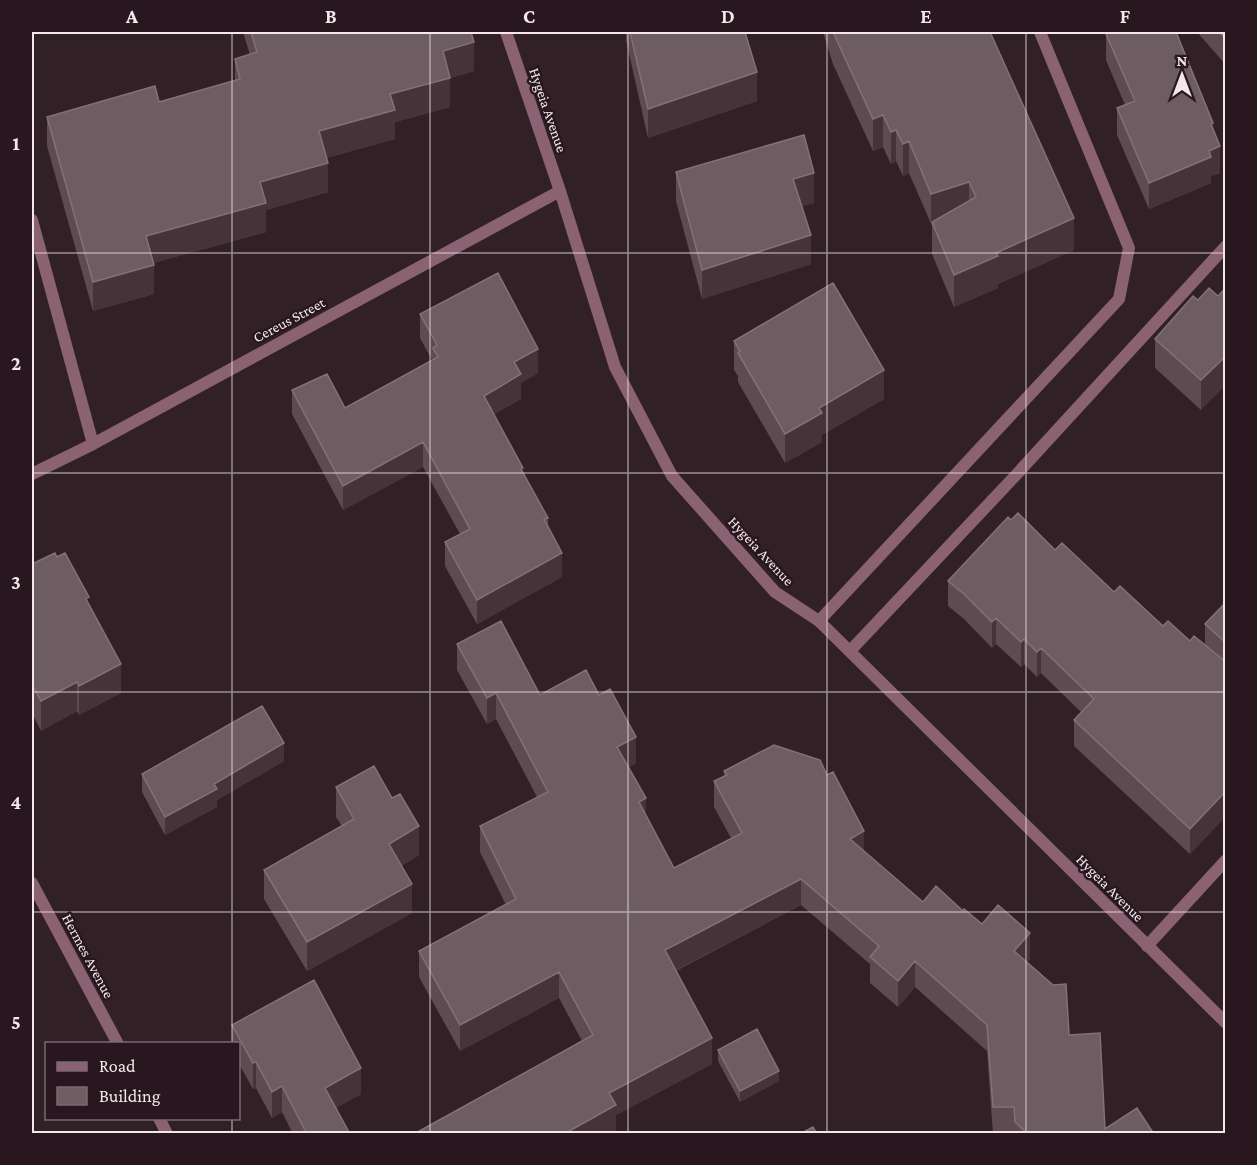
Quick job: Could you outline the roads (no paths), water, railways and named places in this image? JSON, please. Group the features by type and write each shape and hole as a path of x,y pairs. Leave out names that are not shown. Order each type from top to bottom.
{"street":[{"name":"Hygeia Avenue","path":"506,32 560,191 615,367 672,476 776,592 819,621 1226,1023"},
{"path":"819,621 1119,299 1130,248 1040,32"},
{"name":"Cereus Street","path":"32,474 93,444 560,191"},
{"path":"32,220 93,444"},
{"path":"850,651 1016,475 1205,266 1226,246"},
{"path":"1147,945 1226,860"},
{"name":"Hermes Avenue","path":"32,883 117,1042"},
{"path":"160,1120 167,1134"}]}
